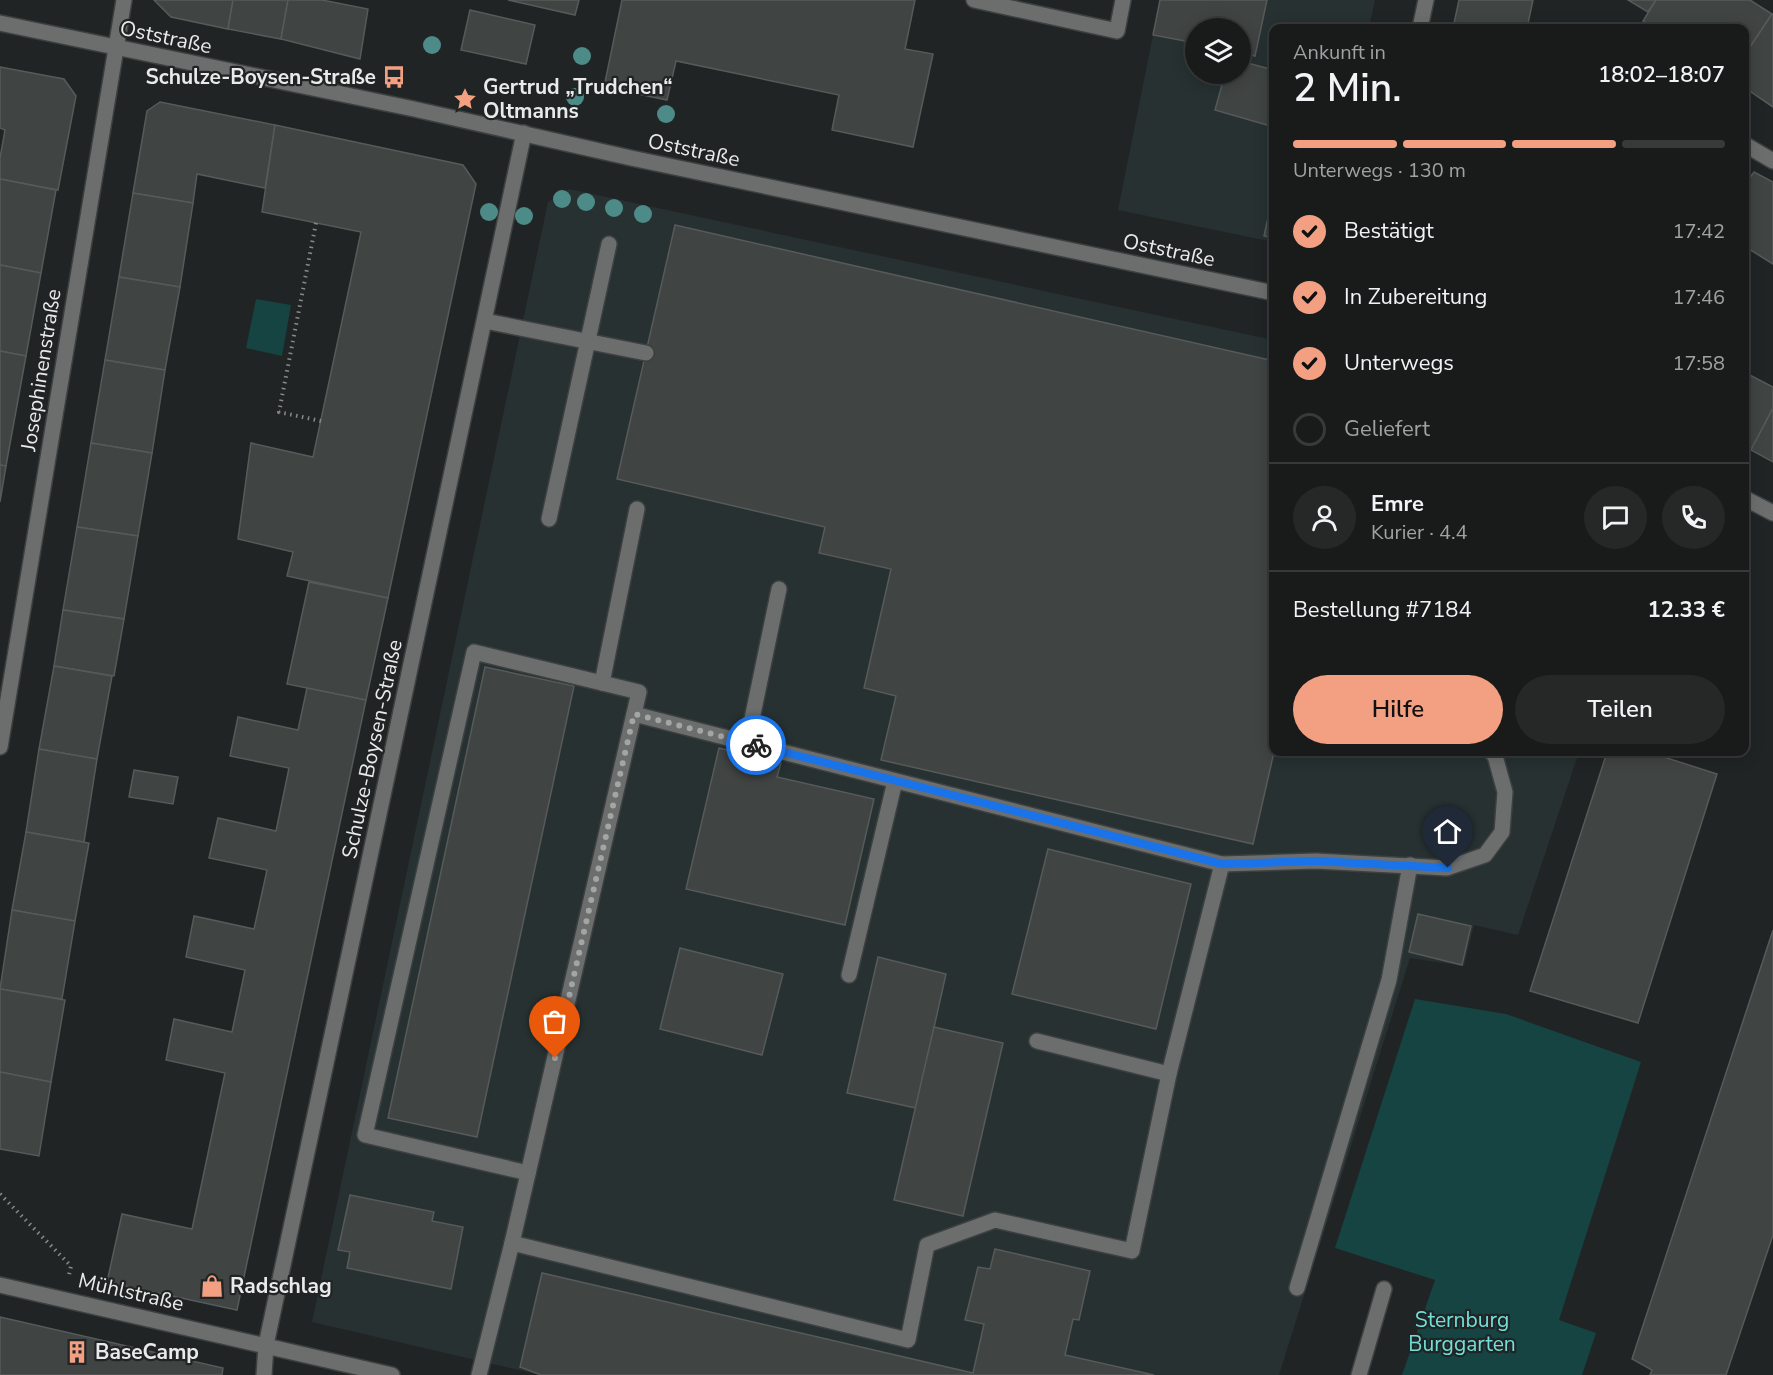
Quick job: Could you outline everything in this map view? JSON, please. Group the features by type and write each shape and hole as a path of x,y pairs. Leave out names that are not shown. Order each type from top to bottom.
{"street":[{"name":"Josephinenstraße","path":"0,747 124,0"},
{"path":"974,0 995,2 1117,31 1123,0"},
{"path":"1421,24 1426,0"},
{"name":"Oststraße","path":"0,23 1269,292"},
{"name":"Schulze-Boysen-Straße","path":"264,1375 266,1345 524,133"},
{"path":"1749,147 1773,161"},
{"path":"549,519 609,244"},
{"path":"485,321 646,353"},
{"path":"1749,501 1773,513"},
{"path":"602,683 637,509"},
{"path":"747,743 779,589"},
{"path":"479,1375 512,1244 639,692 474,652 365,1135 528,1173"},
{"path":"634,714 1222,864 1316,861 1448,868 1485,855 1502,832 1505,792 1495,756"},
{"path":"849,975 895,781"},
{"path":"512,1244 908,1340 927,1245 994,1220 1132,1251 1169,1074 1222,864"},
{"path":"1297,1288 1389,980 1410,865"},
{"path":"1037,1041 1169,1074"},
{"name":"Mühlstraße","path":"0,1285 392,1375"},
{"path":"1359,1375 1384,1289"}],"path":[{"path":"316,223 279,412 321,421"},
{"path":"0,1194 70,1266 64,1299"}],"shaded area":[{"path":"1160,0 1375,0 1370,24 1269,24 1269,241 1118,210"},
{"path":"569,189 1269,339 1269,756 1578,756 1518,935 1474,925 1464,966 1410,958 1279,1375 540,1375 312,1322 548,202"}],"green space":[{"path":"256,299 291,305 282,356 246,348"},
{"name":"Sternburg Burggarten","path":"1415,999 1506,1014 1641,1062 1559,1320 1596,1333 1582,1375 1402,1375 1435,1280 1335,1248"}],"building":[{"path":"154,0 233,0 228,29 171,17"},
{"path":"233,0 288,0 281,39 228,29"},
{"path":"288,0 322,0 368,9 360,59 281,39"},
{"path":"508,0 579,0 575,15"},
{"path":"622,0 915,0 905,49 933,54 913,147 832,130 839,95 676,61 667,100 604,87"},
{"path":"1160,0 1267,0 1255,56 1251,55 1251,18 1185,18 1185,41 1153,35"},
{"path":"1459,0 1533,0 1528,24 1454,24"},
{"path":"1628,0 1656,0 1648,12"},
{"path":"1656,0 1750,0 1772,14 1749,48 1749,24 1648,24 1643,21"},
{"path":"470,10 535,25 526,64 461,50"},
{"path":"1772,14 1773,107 1749,90 1749,48"},
{"path":"1251,64 1269,69 1269,126 1215,110 1222,84 1251,84"},
{"path":"0,67 64,79 76,96 58,190 0,179 0,158 5,130 0,128"},
{"path":"160,102 275,125 265,188 197,174 193,203 133,193 147,111"},
{"path":"275,125 463,165 476,184 388,598 287,576 293,552 238,539 251,443 313,457 361,232 262,212"},
{"path":"1754,172 1773,182 1773,264 1749,249 1749,179"},
{"path":"0,179 56,190 41,273 0,265"},
{"path":"133,193 193,203 180,287 119,277"},
{"path":"1269,213 1269,237 1264,236"},
{"path":"675,225 1269,360 1269,756 1273,756 1253,844 881,760 896,696 864,688 891,569 819,553 825,527 617,479"},
{"path":"0,265 41,273 26,356 0,351"},
{"path":"119,277 180,287 165,370 105,360"},
{"path":"0,351 26,356 6,466 0,465"},
{"path":"105,360 165,370 152,453 91,443"},
{"path":"1749,375 1773,387 1773,408 1751,450 1749,449"},
{"path":"1773,408 1773,462 1751,450"},
{"path":"91,443 152,453 138,536 77,527"},
{"path":"0,465 6,466 0,502"},
{"path":"77,527 138,536 124,619 63,610"},
{"path":"309,582 388,598 366,700 287,684"},
{"path":"63,610 124,619 114,676 54,666"},
{"path":"54,666 112,676 97,759 39,749"},
{"path":"485,667 574,686 477,1137 388,1118"},
{"path":"307,688 366,700 237,1310 107,1282 122,1214 192,1229 225,1073 166,1060 174,1019 232,1032 245,970 186,957 194,916 254,929 267,870 209,858 218,818 276,831 289,768 230,756 238,717 298,730"},
{"path":"719,748 781,763 777,777 874,799 845,925 686,889"},
{"path":"39,749 97,759 84,842 26,832"},
{"path":"1606,756 1661,756 1717,774 1638,1023 1530,991"},
{"path":"134,770 178,777 173,804 129,797"},
{"path":"26,832 89,843 75,921 12,910"},
{"path":"1048,849 1191,884 1156,1029 1012,994"},
{"path":"12,910 75,921 62,999 0,989"},
{"path":"1418,914 1471,926 1462,965 1409,952"},
{"path":"1773,930 1773,1235 1726,1375 1650,1375 1652,1370 1632,1359"},
{"path":"680,948 783,974 762,1055 660,1029"},
{"path":"878,957 946,974 916,1108 847,1093"},
{"path":"0,989 65,1000 51,1082 0,1072"},
{"path":"934,1027 1003,1043 963,1216 894,1200"},
{"path":"0,1072 51,1082 39,1156 0,1149"},
{"path":"350,1195 434,1212 432,1221 463,1227 451,1289 347,1268 350,1252 338,1250"},
{"path":"995,1249 1090,1271 1079,1320 1073,1319 1065,1355 1154,1375 541,1375 520,1367 542,1273 973,1373 984,1324 965,1320 978,1267 990,1269"},
{"name":"BaseCamp","path":"0,1317 223,1368 222,1375 0,1375"}],"way so far":[{"path":"555,1058 634,714 756,745"}],"place":[{"name":"Schulze-Boysen-Straße","path":"394,77"},
{"name":"Gertrud „Trudchen“ Oltmanns","path":"465,99"},
{"name":"Radschlag","path":"212,1286"},
{"name":"BaseCamp","path":"77,1352"}],"route":[{"path":"756,745 1222,864 1316,861 1448,868"}]}
